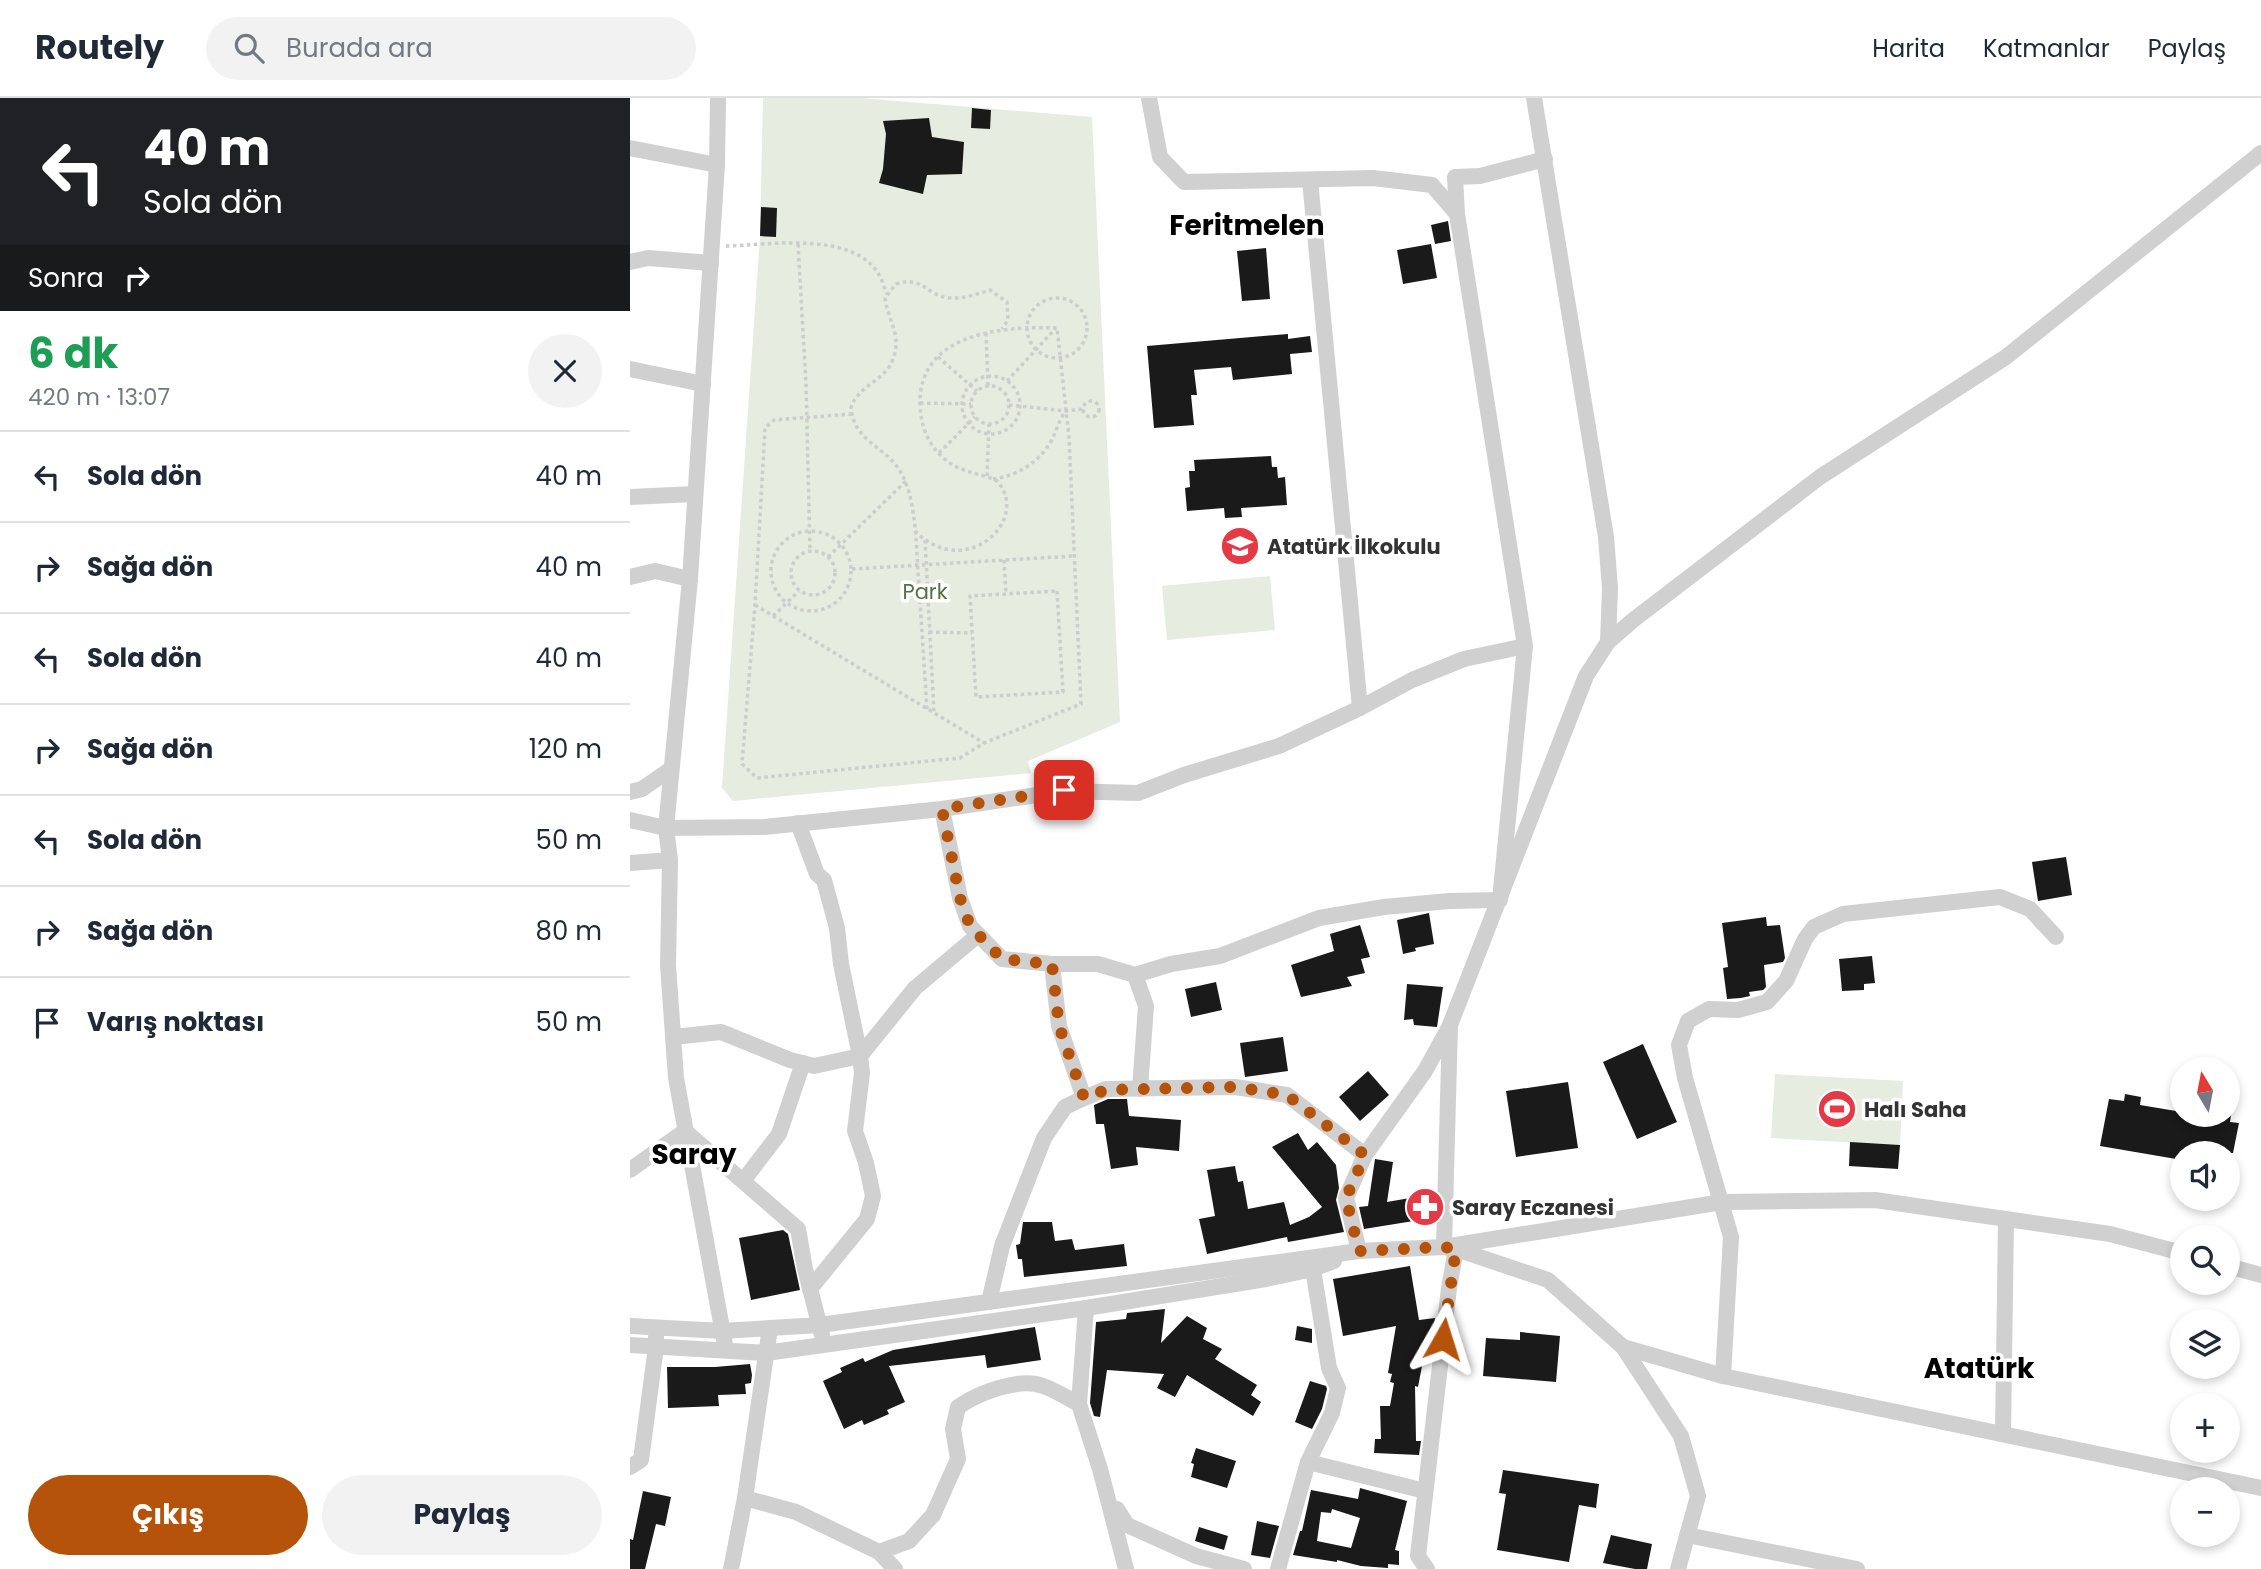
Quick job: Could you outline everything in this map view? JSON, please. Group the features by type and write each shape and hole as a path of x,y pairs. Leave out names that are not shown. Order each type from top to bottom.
{"street":[{"path":"718,98 717,165 690,579 666,828 670,860 668,965 676,1078 726,1350"},
{"path":"1149,98 1160,158 1184,183 1373,178 1432,185 1457,214"},
{"path":"1534,98 1606,537 1610,588 1608,642"},
{"path":"630,148 717,165"},
{"path":"1359,1251 1346,1198 1365,1155 1425,1071 1450,1025 1586,676 1608,642 1820,477 2007,357 2261,153"},
{"path":"1500,901 1525,646 1457,214 1455,177 1480,176 1545,159"},
{"path":"1310,180 1360,708"},
{"path":"630,261 648,258 711,263"},
{"path":"630,369 703,384"},
{"path":"630,497 695,494"},
{"path":"630,577 655,571 690,579"},
{"path":"630,820 666,828 764,827 942,809 1064,790 1138,793 1184,775 1279,746 1412,680 1464,659 1525,646"},
{"path":"630,792 642,789 671,769"},
{"path":"942,809 960,898 970,926 1002,959 1052,964 1098,964 1135,975 1171,964 1220,956 1319,918 1384,906 1448,901 1500,901"},
{"path":"798,823 817,874 824,880 837,928 841,964 862,1073 855,1131 873,1196 867,1219 810,1289"},
{"path":"630,863 670,860"},
{"path":"1723,1376 1731,1237 1685,1079 1679,1045 1688,1021 1709,1009 1738,1010 1767,1002 1786,981 1805,939 1814,927 1843,914 2000,897 2031,909 2056,937"},
{"path":"673,1037 721,1032 814,1066 860,1056 915,988 978,935"},
{"path":"1052,964 1059,1026 1084,1098"},
{"path":"1135,975 1146,1006 1140,1089"},
{"path":"1427,1569 1418,1556 1448,1288 1450,1025"},
{"path":"743,1181 779,1134 803,1063"},
{"path":"989,1302 1002,1246 1044,1138 1065,1107 1084,1098 1106,1090 1235,1087 1287,1095 1365,1155"},
{"path":"630,1170 685,1131"},
{"path":"685,1131 798,1229 824,1345"},
{"path":"630,1325 722,1331 820,1325 1359,1251 1450,1248 1722,1202 1875,1200 2110,1234 2170,1250"},
{"path":"2003,1434 2006,1219"},
{"path":"1450,1248 1548,1280 1623,1347 1681,1436 1698,1496 1678,1569"},
{"path":"630,1345 766,1353 1086,1308 1266,1279 1313,1269 1359,1251"},
{"path":"1278,1569 1308,1462 1332,1413 1338,1388 1329,1368 1313,1269"},
{"path":"2240,1269 2261,1275"},
{"path":"1086,1308 1079,1405 1105,1487 1126,1569"},
{"path":"630,1467 641,1460 656,1347 655,1328"},
{"path":"731,1569 745,1498 770,1328"},
{"path":"1623,1347 1723,1376 2261,1488"},
{"path":"879,1552 909,1541 933,1515 958,1459 953,1429 958,1407 970,1399 1009,1385 1041,1385 1079,1405"},
{"path":"1308,1462 1425,1492"},
{"path":"1105,1487 1127,1525 1196,1556 1244,1569"},
{"path":"745,1498 796,1511 879,1552 895,1569"},
{"path":"1688,1535 1857,1569"}],"path":[{"path":"798,244 810,551"},
{"path":"711,246 834,246 858,256 877,272 887,294 886,307 895,337 892,362 881,378 856,397 851,407 859,433 894,461 905,481 915,531 928,709"},
{"path":"887,294 896,284 908,281 919,283 939,295 951,298 962,298 990,290 1007,302 1008,320 1000,331"},
{"path":"1058,298 1075,304 1086,319 1086,338 1074,353 1060,357 1047,356 1036,349 1028,336 1027,327 1033,309 1040,303 1058,298"},
{"path":"915,531 925,539 951,551 979,547 990,539 1000,526 1006,508 1001,485 987,476 954,466 925,435 920,403 927,374 937,357 963,339 986,333 1027,327 1057,328"},
{"path":"852,414 774,421 765,428 755,606 742,764 757,778 960,758 984,743 1081,704 1066,411 1057,328"},
{"path":"1007,381 1057,328"},
{"path":"986,333 988,387"},
{"path":"937,357 977,391"},
{"path":"987,376 1007,381 1017,392 1019,414 1010,427 1003,431 989,434 974,429 965,417 962,404 963,395 969,386 987,376"},
{"path":"988,387 1003,391 1009,405 1000,421 989,424 980,422 975,417 971,404 977,391 988,387"},
{"path":"1009,405 1066,411 1083,409 1089,401 1098,404 1100,409 1098,414 1089,417 1083,409"},
{"path":"920,403 971,404"},
{"path":"993,479 1011,476 1035,460 1050,443 1066,411"},
{"path":"939,453 975,417"},
{"path":"987,476 989,424"},
{"path":"828,557 905,481"},
{"path":"810,531 826,533 841,544 848,554 852,569 846,592 828,607 805,611 787,603 772,580 774,557 788,538 810,531"},
{"path":"925,539 934,713"},
{"path":"810,551 818,551 828,557 835,568 832,584 819,594 811,595 799,591 792,582 791,565 802,553 810,551"},
{"path":"852,569 1074,555"},
{"path":"1004,560 1006,594"},
{"path":"774,616 799,591"},
{"path":"1057,591 1063,692 976,697 970,596 1006,594 1057,591"},
{"path":"755,606 984,743"},
{"path":"929,632 972,633"}],"green space":[{"name":"Park","path":"763,98 861,98 1092,117 1120,722 1028,761 1031,773 733,801 722,788 760,236"},
{"path":"1270,576 1275,630 1167,640 1162,586"},
{"name":"Halı Saha","path":"1775,1074 1903,1081 1900,1145 1771,1138"}],"building":[{"path":"972,108 991,110 990,129 971,128"},
{"path":"929,118 932,137 964,142 962,174 927,175 923,194 879,183 886,134 883,121"},
{"path":"761,207 777,208 776,237 760,236"},
{"path":"1448,221 1451,241 1435,244 1431,225"},
{"path":"1431,244 1437,278 1403,284 1397,250"},
{"path":"1266,248 1270,299 1242,301 1237,251"},
{"path":"1288,334 1288,339 1310,336 1312,352 1290,354 1292,374 1233,380 1231,367 1194,370 1197,395 1191,395 1194,425 1154,428 1147,346"},
{"path":"1271,456 1272,467 1277,467 1278,478 1285,477 1287,505 1241,508 1242,517 1225,518 1224,508 1187,511 1185,488 1190,487 1189,471 1195,471 1194,460"},
{"path":"2066,857 2072,895 2038,901 2032,862"},
{"path":"1429,913 1434,944 1403,954 1397,920"},
{"path":"1766,917 1767,926 1780,925 1785,958 1783,962 1764,965 1766,987 1763,990 1749,992 1750,996 1727,999 1723,968 1728,967 1722,923"},
{"path":"1360,925 1370,957 1361,959 1365,973 1347,977 1352,986 1301,997 1291,965 1334,951 1330,934"},
{"path":"1872,956 1875,983 1864,984 1864,990 1842,991 1839,959"},
{"path":"1216,982 1222,1010 1191,1017 1185,989"},
{"path":"1407,984 1443,987 1437,1027 1414,1025 1413,1019 1404,1020"},
{"path":"1283,1037 1288,1071 1245,1077 1240,1043"},
{"path":"1643,1044 1677,1122 1637,1139 1603,1062"},
{"path":"1368,1071 1389,1095 1360,1121 1339,1097"},
{"path":"1568,1082 1578,1148 1516,1157 1506,1091"},
{"path":"2125,1094 2141,1097 2140,1105 2170,1110 2170,1127 2238,1127 2235,1141 2170,1141 2170,1158 2100,1146 2109,1099 2124,1101"},
{"path":"1108,1099 1127,1099 1129,1116 1181,1120 1179,1151 1136,1147 1138,1165 1111,1169 1104,1124 1096,1124 1094,1105"},
{"path":"1298,1133 1308,1150 1317,1142 1336,1165 1339,1188 1336,1200 1344,1232 1288,1242 1287,1237 1207,1254 1199,1219 1215,1216 1207,1170 1235,1166 1238,1182 1243,1181 1248,1209 1284,1202 1290,1225 1309,1217 1322,1207 1272,1147"},
{"path":"1850,1142 1900,1145 1898,1169 1849,1166"},
{"path":"1375,1159 1393,1162 1387,1202 1427,1195 1432,1218 1364,1229 1359,1207 1368,1206"},
{"path":"1023,1222 1052,1222 1055,1241 1072,1239 1075,1250 1124,1244 1127,1266 1024,1277 1022,1259 1018,1259 1016,1245 1020,1244"},
{"path":"783,1230 788,1234 800,1290 751,1300 739,1238"},
{"path":"1410,1266 1419,1320 1435,1318 1432,1345 1426,1345 1418,1387 1415,1386 1416,1441 1421,1441 1419,1455 1374,1453 1375,1439 1381,1439 1380,1406 1390,1406 1394,1383 1390,1382 1392,1374 1388,1373 1396,1326 1343,1336 1333,1279"},
{"path":"1165,1309 1161,1343 1187,1316 1207,1328 1203,1339 1222,1349 1215,1359 1257,1385 1251,1395 1261,1402 1253,1416 1187,1375 1175,1397 1157,1388 1164,1374 1107,1370 1100,1417 1094,1416 1090,1403 1096,1322 1126,1319 1127,1313"},
{"path":"1297,1326 1312,1329 1312,1343 1295,1340"},
{"path":"1035,1327 1041,1360 987,1368 985,1355 889,1366 905,1402 887,1410 889,1414 864,1425 862,1420 844,1429 823,1381 842,1372 840,1368 863,1358 865,1362 893,1350"},
{"path":"1520,1332 1560,1336 1556,1382 1483,1376 1486,1338 1520,1340"},
{"path":"750,1364 751,1383 745,1384 746,1394 718,1395 719,1406 668,1408 667,1367"},
{"path":"1310,1381 1326,1386 1327,1389 1322,1409 1312,1429 1295,1422"},
{"path":"1196,1448 1236,1461 1227,1488 1191,1477 1194,1464 1191,1463"},
{"path":"1503,1470 1599,1484 1596,1508 1579,1505 1569,1562 1497,1550 1506,1494 1499,1493"},
{"path":"1360,1488 1407,1501 1395,1550 1399,1551 1399,1565 1388,1564 1388,1568 1361,1566 1293,1555 1302,1531 1311,1490 1358,1499","holes":["1332,1509 1360,1518 1351,1548 1317,1541 1321,1512 1331,1513"]},
{"path":"643,1491 671,1497 665,1526 656,1524 645,1569 630,1569 630,1539 633,1540"},
{"path":"1257,1521 1279,1526 1270,1558 1251,1555"},
{"path":"1199,1527 1228,1536 1224,1550 1195,1541"},
{"path":"1611,1535 1652,1544 1647,1569 1603,1563"}],"place":[{"name":"Atatürk İlkokulu","path":"1240,546"},
{"name":"Halı Saha","path":"1837,1109"},
{"name":"Saray Eczanesi","path":"1425,1207"}],"district":[{"name":"Feritmelen","path":"1247,225"},
{"name":"Saray","path":"694,1154"},
{"name":"Atatürk","path":"1979,1368"}],"route":[{"path":"1064,790 942,809 960,898 970,926 1002,959 1052,964 1059,1026 1084,1098 1106,1090 1235,1087 1287,1095 1365,1155 1346,1198 1359,1251 1444,1247 1456,1249 1448,1288 1443,1339"}]}
